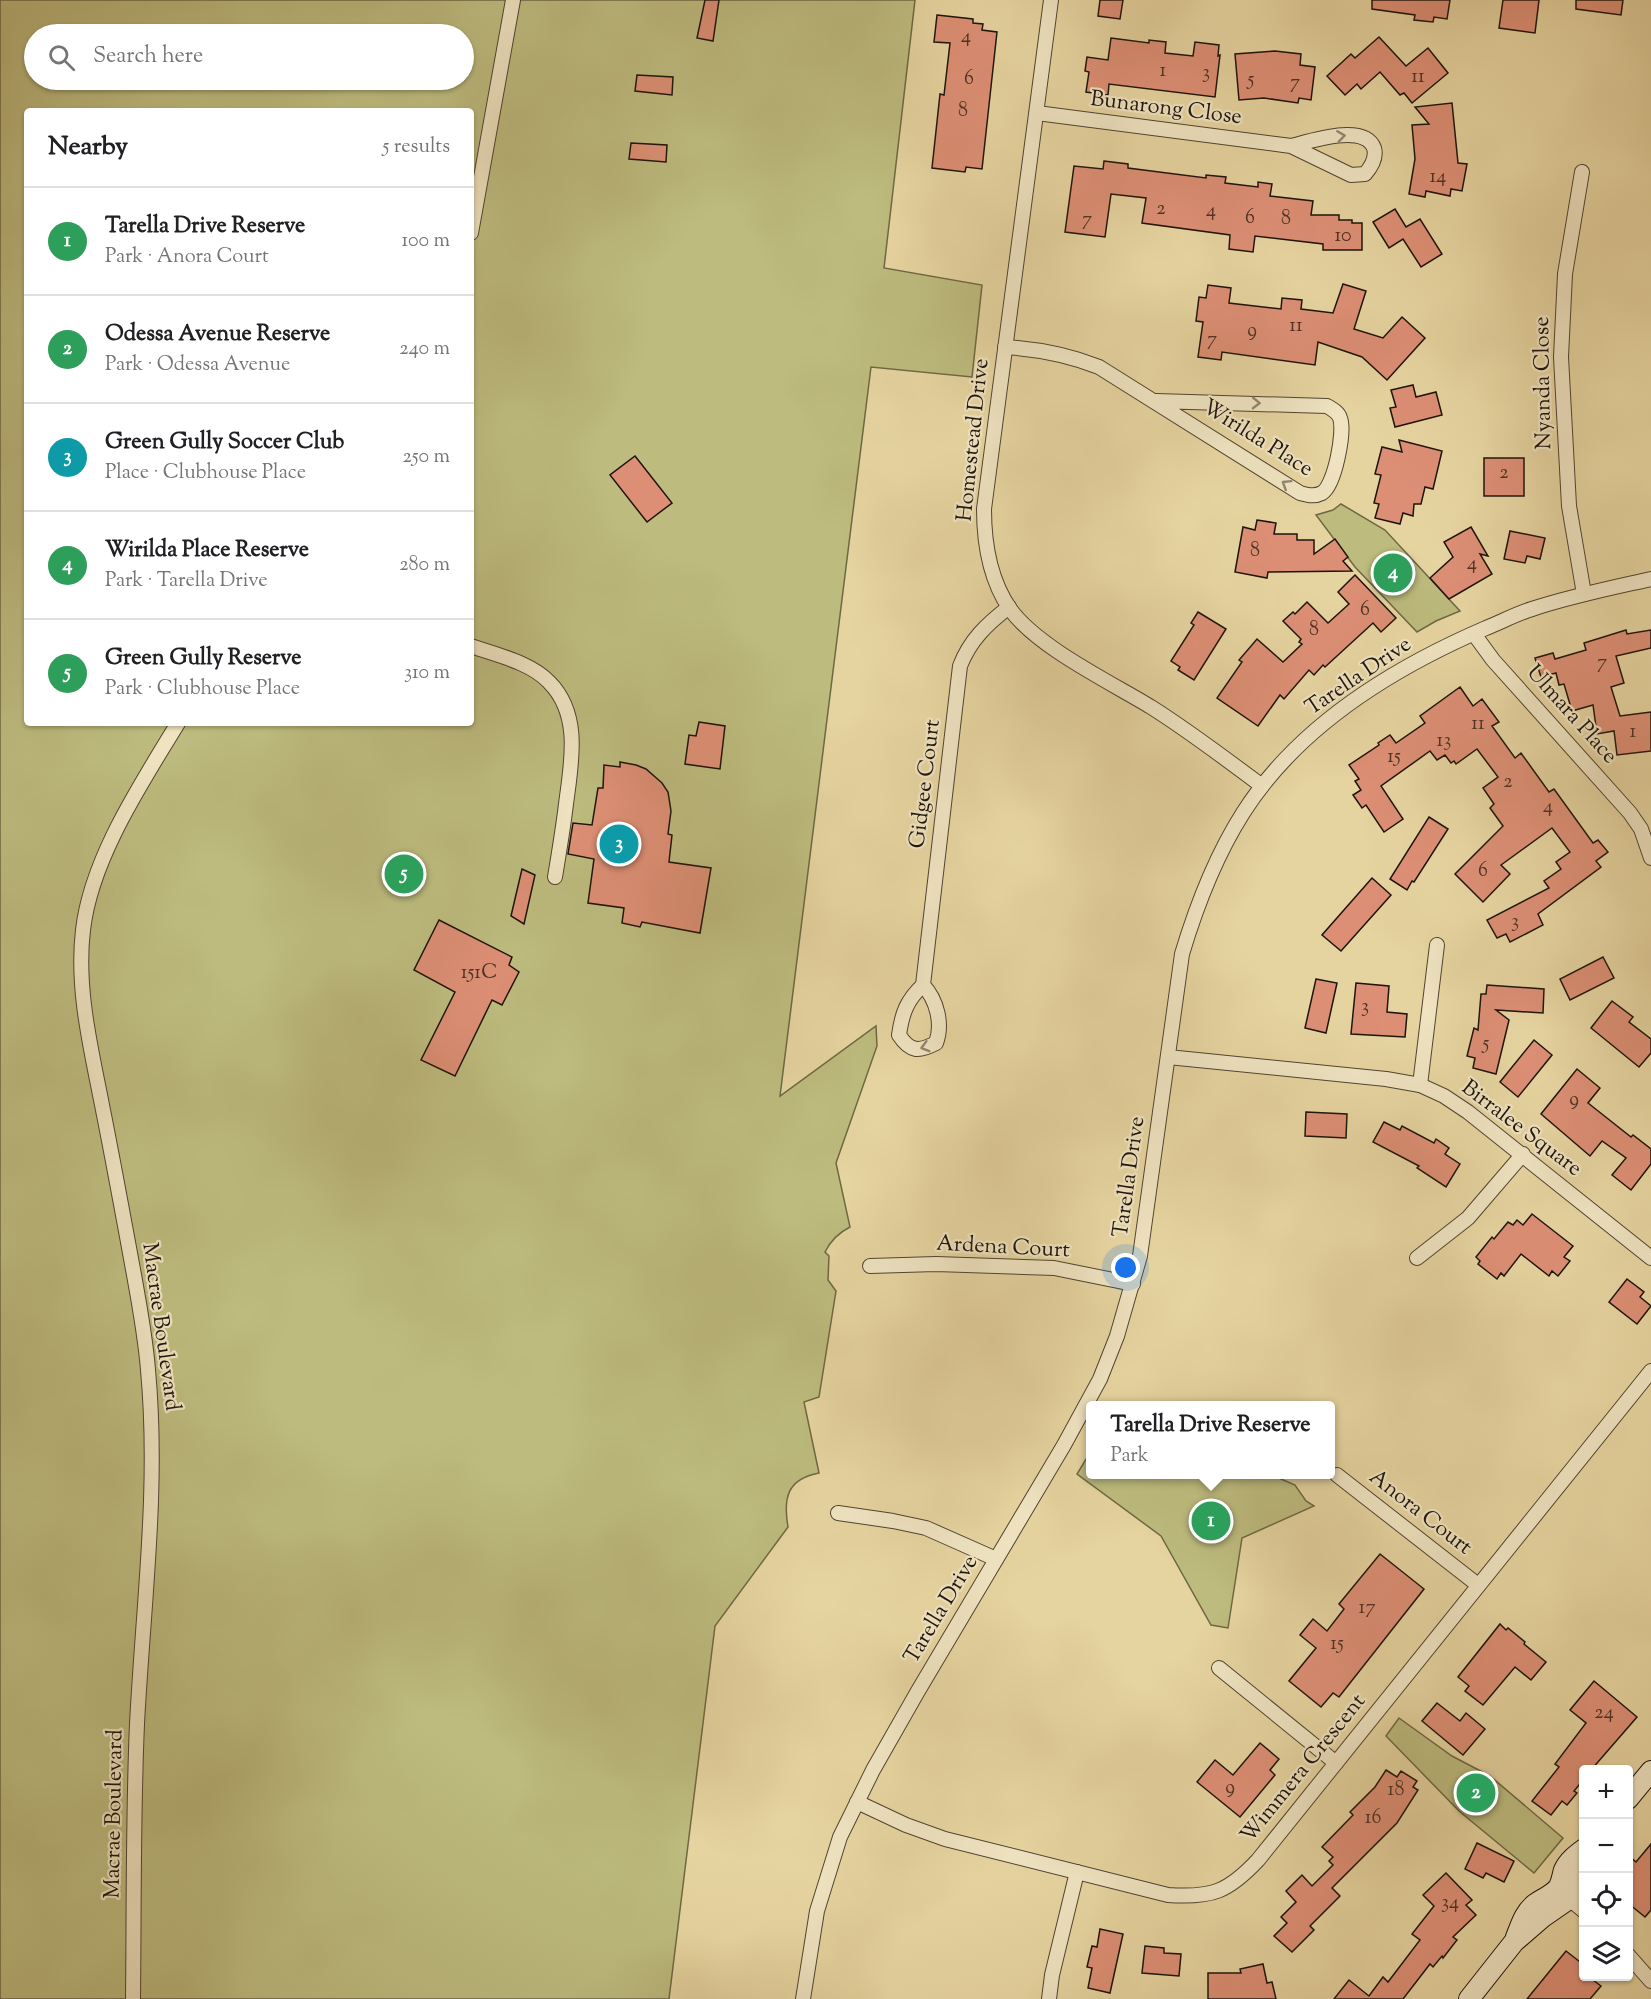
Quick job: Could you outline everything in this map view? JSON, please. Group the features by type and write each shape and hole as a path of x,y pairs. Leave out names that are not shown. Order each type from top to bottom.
{"street":[{"path":"474,216 513,0"},
{"name":"Homestead Drive","path":"1051,0 984,509 984,528 989,558 996,582 1009,607 1039,638 1152,708 1262,786"},
{"name":"Bunarong Close","path":"1037,113 1291,146 1351,174 1365,174 1371,167 1375,153 1368,140 1359,135 1348,134 1291,146"},
{"name":"Nyanda Close","path":"1582,172 1565,274 1561,357 1569,506 1584,594"},
{"name":"Wirilda Place","path":"1005,347 1031,349 1080,360 1108,372 1300,493 1312,497 1324,492 1333,478 1342,427 1339,415 1327,405 1156,401"},
{"name":"Tarella Drive","path":"1088,1401 1117,1336 1133,1284 1146,1222 1182,954 1195,911 1222,849 1244,812 1262,786 1290,755 1345,707 1409,665 1530,610 1584,594 1651,579"},
{"name":"Gidgee Court","path":"923,985 960,666 966,651 976,637 1009,607"},
{"name":"Ulmara Place","path":"1474,634 1493,660 1629,813 1641,829 1651,858"},
{"path":"474,647 518,663 541,676 549,682 561,698 569,717 573,754 555,877"},
{"name":"Macrae Boulevard","path":"133,1999 136,1752 152,1488 151,1406 139,1300 86,1018 80,952 89,898 101,866 138,789 176,726"},
{"path":"1420,1085 1437,945"},
{"name":"Birralee Square","path":"1168,1057 1386,1079 1420,1085 1444,1096 1468,1112 1651,1258"},
{"path":"1417,1258 1468,1218 1523,1154"},
{"name":"Ardena Court","path":"870,1266 936,1264 1054,1268 1133,1284"},
{"name":"Wimmera Crescent","path":"857,1802 906,1825 945,1839 1168,1895 1192,1897 1212,1893 1232,1885 1258,1860 1651,1371"},
{"name":"Tarella Drive","path":"803,1999 818,1911 840,1837 873,1770 912,1701 1086,1404"},
{"name":"Anora Court","path":"1337,1475 1478,1585"},
{"path":"838,1513 926,1528 996,1559"},
{"path":"1220,1668 1335,1763"},
{"path":"1633,1794 1651,1771"},
{"path":"1570,1900 1561,1883 1565,1869 1579,1853"},
{"path":"1049,1999 1052,1975 1077,1872"},
{"path":"1570,1900 1580,1873"},
{"path":"1469,1999 1514,1942 1525,1915 1536,1904 1548,1898 1570,1900"},
{"path":"1633,1960 1651,1981"}],"shaded area":[{"path":"0,0 915,0 884,268 982,285 972,377 871,367 780,1096 876,1026 877,1046 836,1163 850,1227 835,1237 825,1252 829,1256 828,1280 836,1291 819,1397 804,1402 819,1473 808,1476 794,1485 787,1499 788,1527 715,1626 669,1999 0,1999"},
{"path":"1341,504 1385,530 1460,611 1417,632 1355,567 1316,515 1333,510"},
{"path":"1086,1459 1086,1479 1281,1479 1295,1485 1306,1501 1314,1506 1242,1538 1228,1628 1211,1625 1161,1536 1077,1474"},
{"path":"1399,1718 1452,1756 1490,1776 1563,1838 1534,1873 1459,1811 1386,1736"}],"building":[{"path":"705,0 719,0 713,41 697,38"},
{"path":"1100,0 1123,0 1120,19 1098,16"},
{"path":"1372,0 1450,0 1447,19 1434,17 1433,22 1414,20 1415,15 1372,9"},
{"path":"1503,0 1539,0 1535,33 1499,28"},
{"path":"1576,0 1623,0 1621,15 1576,9"},
{"path":"937,15 973,19 973,23 983,24 982,30 997,32 982,169 966,167 965,172 932,168 940,94 944,95 950,43 934,42"},
{"path":"1379,37 1406,66 1428,48 1448,73 1412,103 1404,93 1400,95 1380,72 1361,89 1357,84 1345,95 1327,76 1351,54 1355,58"},
{"path":"1111,38 1149,43 1149,40 1166,42 1165,53 1193,56 1195,42 1219,45 1215,97 1109,84 1108,95 1086,92 1089,72 1085,71 1087,57 1108,60"},
{"path":"1275,51 1301,54 1300,65 1315,67 1311,100 1299,98 1298,103 1264,98 1239,100 1235,54"},
{"path":"637,75 673,77 672,95 635,91"},
{"path":"1452,103 1458,163 1467,164 1462,191 1451,189 1450,196 1426,191 1425,197 1409,194 1415,159 1412,125 1429,124 1415,107"},
{"path":"631,143 667,145 666,162 629,159"},
{"path":"1104,161 1128,164 1128,168 1206,178 1206,175 1226,177 1225,183 1258,187 1258,182 1272,184 1270,196 1313,201 1311,215 1339,215 1339,220 1362,223 1362,250 1323,250 1323,244 1255,236 1253,252 1229,249 1230,235 1142,223 1146,198 1111,194 1105,237 1065,232 1074,166 1103,169"},
{"path":"1395,209 1406,227 1420,219 1442,254 1421,267 1403,239 1389,248 1373,222"},
{"path":"1343,284 1366,291 1354,329 1383,338 1402,317 1425,338 1387,380 1362,357 1318,342 1315,365 1222,352 1221,360 1198,357 1203,322 1196,321 1199,297 1206,298 1208,285 1231,288 1229,303 1281,309 1282,298 1302,300 1301,309 1333,313"},
{"path":"1413,385 1416,397 1436,392 1442,415 1395,427 1390,408 1396,407 1391,390"},
{"path":"1399,440 1442,451 1433,489 1425,487 1421,504 1414,504 1413,516 1403,513 1400,524 1375,518 1379,504 1374,503 1381,475 1375,474 1382,447 1402,452"},
{"path":"635,456 672,503 647,522 610,475"},
{"path":"1484,458 1524,458 1524,496 1484,496"},
{"path":"1257,520 1276,523 1274,534 1297,534 1297,540 1314,540 1314,554 1335,539 1348,557 1343,561 1352,571 1268,572 1267,578 1235,572 1243,527 1255,530"},
{"path":"1471,527 1488,556 1480,554 1492,574 1449,599 1430,578 1453,557 1444,542"},
{"path":"1510,531 1545,538 1540,559 1527,556 1525,563 1504,559"},
{"path":"1355,575 1396,618 1381,632 1373,623 1325,667 1323,665 1314,675 1309,670 1284,699 1280,695 1258,726 1217,698 1242,662 1239,660 1257,639 1283,662 1302,644 1299,642 1301,639 1283,621 1293,612 1295,614 1307,602 1328,623 1349,604 1338,592"},
{"path":"1198,612 1226,629 1194,680 1178,670 1180,667 1171,661 1194,625 1191,623"},
{"path":"1626,630 1627,634 1651,630 1651,648 1616,656 1624,683 1611,687 1620,716 1651,712 1651,751 1617,755 1614,731 1597,734 1593,705 1572,711 1564,684 1559,685 1556,673 1541,677 1535,658 1553,653 1555,659 1586,650 1584,643"},
{"path":"1460,687 1473,706 1482,699 1499,722 1492,726 1515,758 1521,753 1549,792 1554,789 1593,843 1598,840 1608,852 1596,861 1601,867 1538,914 1543,925 1510,942 1506,934 1497,938 1487,920 1549,888 1544,881 1561,869 1556,862 1570,852 1552,828 1501,865 1510,874 1483,902 1455,874 1503,826 1490,808 1494,804 1483,788 1498,777 1477,749 1456,764 1454,761 1451,763 1445,755 1437,760 1430,751 1381,786 1403,819 1384,832 1366,805 1362,808 1353,795 1361,790 1355,781 1359,779 1349,765 1390,735 1396,743 1425,723 1420,716"},
{"path":"699,722 725,726 720,769 685,764 689,735 696,736"},
{"path":"620,762 646,769 662,783 668,792 671,811 668,834 672,835 669,862 711,868 700,933 642,922 640,927 622,923 624,908 588,903 594,859 568,854 573,823 592,825 598,788 603,788 604,765 620,767"},
{"path":"1429,817 1448,829 1407,890 1390,879"},
{"path":"522,869 535,875 524,924 511,916"},
{"path":"1372,878 1391,895 1341,951 1322,935"},
{"path":"439,920 512,957 509,965 519,972 502,1005 492,1000 455,1076 421,1060 455,992 414,970"},
{"path":"1603,957 1614,978 1570,1000 1560,979"},
{"path":"1316,979 1337,983 1326,1033 1305,1028"},
{"path":"1356,983 1389,986 1387,1012 1407,1014 1405,1037 1351,1034"},
{"path":"1487,985 1544,989 1543,1013 1496,1010 1509,1020 1496,1074 1473,1068 1475,1058 1467,1056 1474,1028 1478,1030 1481,994 1486,994"},
{"path":"1612,1001 1633,1017 1629,1022 1651,1039 1651,1053 1639,1067 1591,1028"},
{"path":"1534,1040 1552,1055 1518,1097 1500,1082"},
{"path":"1577,1069 1600,1088 1588,1103 1631,1137 1633,1135 1651,1149 1651,1164 1631,1190 1612,1175 1626,1158 1602,1141 1590,1156 1541,1114"},
{"path":"1306,1112 1347,1114 1346,1138 1305,1136"},
{"path":"1384,1122 1400,1130 1402,1126 1434,1143 1436,1139 1449,1148 1445,1154 1460,1164 1446,1187 1417,1168 1419,1166 1373,1142"},
{"path":"1532,1214 1573,1246 1564,1257 1570,1261 1558,1276 1552,1271 1549,1276 1521,1254 1504,1276 1501,1273 1497,1279 1478,1264 1480,1261 1476,1257 1508,1222 1513,1225 1517,1220 1523,1225"},
{"path":"1627,1279 1644,1292 1640,1297 1651,1306 1637,1324 1609,1302"},
{"path":"1380,1554 1424,1589 1339,1697 1333,1693 1321,1707 1289,1681 1316,1648 1300,1635 1313,1619 1327,1631 1344,1609 1339,1604"},
{"path":"1500,1624 1525,1642 1524,1644 1546,1662 1531,1680 1515,1667 1483,1705 1465,1691 1469,1686 1458,1677"},
{"path":"1594,1681 1637,1717 1595,1765 1579,1765 1579,1785 1574,1791 1577,1793 1567,1805 1562,1801 1551,1815 1532,1801 1559,1767 1555,1764 1586,1723 1570,1710"},
{"path":"1437,1703 1460,1721 1466,1713 1485,1729 1463,1755 1422,1721"},
{"path":"1260,1743 1279,1759 1270,1770 1275,1775 1240,1817 1197,1782 1215,1760 1233,1775"},
{"path":"1386,1770 1397,1777 1401,1771 1417,1781 1413,1787 1418,1790 1397,1823 1332,1888 1340,1896 1310,1926 1314,1930 1292,1952 1274,1936 1287,1923 1281,1917 1296,1902 1286,1891 1302,1875 1312,1886 1333,1865 1329,1861 1333,1857 1322,1847 1353,1815 1350,1812 1375,1787"},
{"path":"1477,1843 1514,1861 1504,1882 1486,1873 1483,1878 1465,1869"},
{"path":"1651,1844 1651,1910 1645,1917 1633,1907 1633,1859 1636,1862"},
{"path":"1446,1873 1472,1900 1466,1905 1476,1915 1453,1937 1457,1940 1443,1958 1442,1956 1433,1967 1430,1964 1403,1999 1334,1999 1349,1980 1369,1996 1383,1977 1388,1982 1420,1940 1412,1934 1434,1906 1423,1895"},
{"path":"1100,1929 1123,1934 1110,1993 1088,1988 1092,1968 1087,1967 1092,1946 1097,1947"},
{"path":"1145,1946 1164,1948 1164,1953 1181,1954 1179,1976 1142,1973"},
{"path":"1566,1951 1579,1961 1579,1981 1594,1981 1601,1986 1590,1999 1527,1999"},
{"path":"1263,1964 1267,1983 1272,1982 1276,1999 1208,1999 1208,1973 1241,1973 1240,1969"}],"place":[{"name":"Wirilda Place Reserve","path":"1393,573"},
{"name":"Green Gully Soccer Club","path":"619,844"},
{"name":"Green Gully Reserve","path":"404,874"},
{"name":"Tarella Drive Reserve","path":"1211,1521"},
{"name":"Odessa Avenue Reserve","path":"1476,1793"}]}
